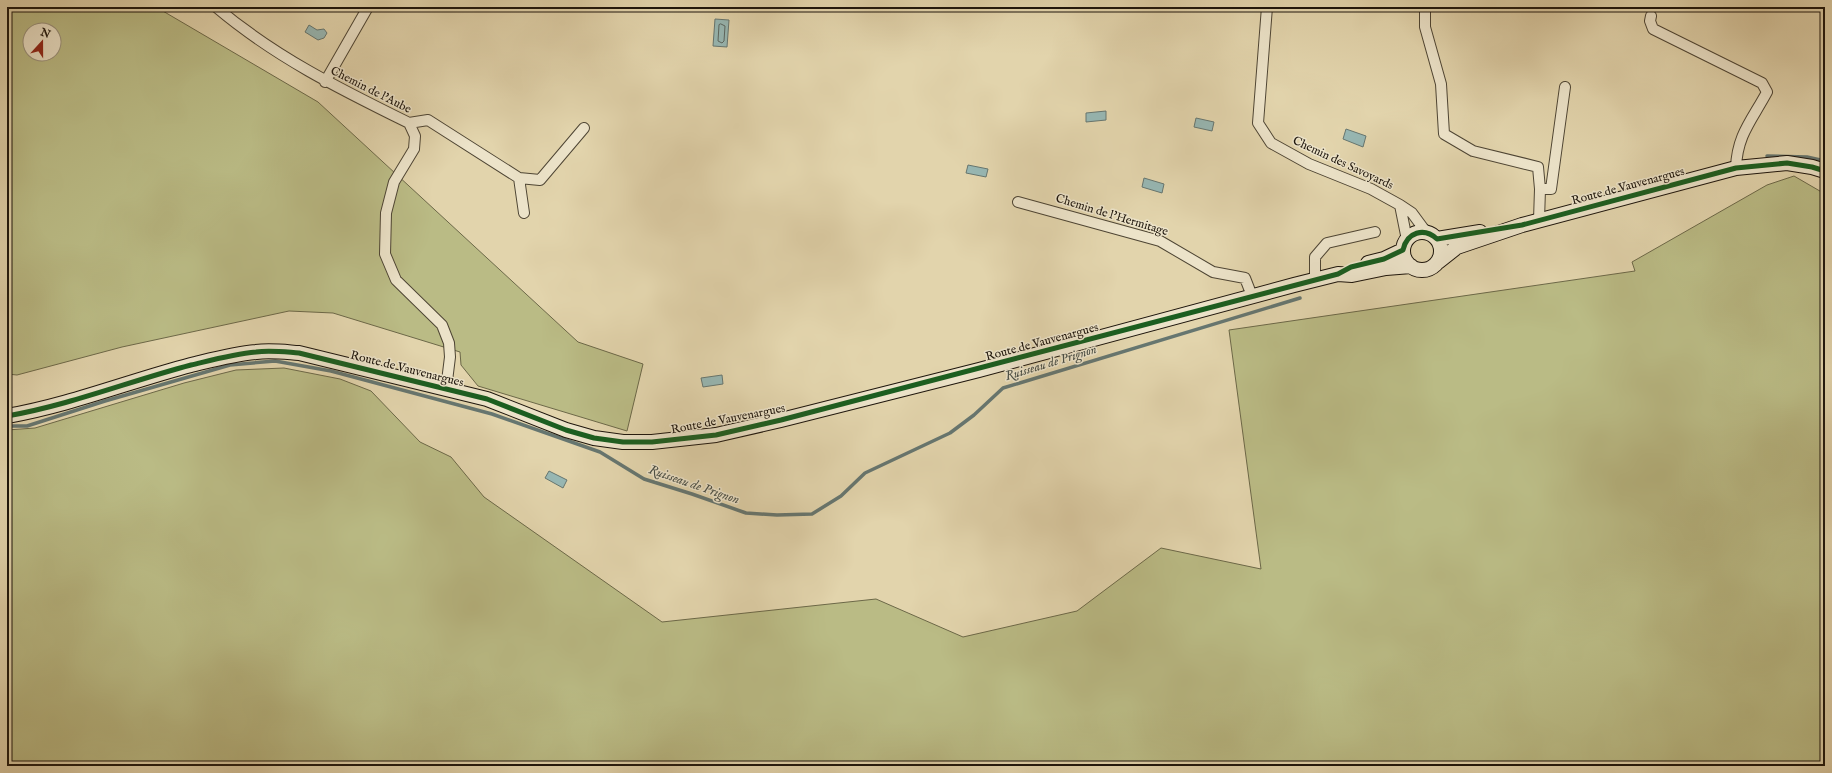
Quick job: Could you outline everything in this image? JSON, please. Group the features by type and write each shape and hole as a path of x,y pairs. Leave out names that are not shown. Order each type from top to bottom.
{"main road":[{"name":"Route de Vauvenargues","path":"1438,262 1457,247 1522,225 1736,168 1787,163 1812,167 1825,171"},
{"name":"Route de Vauvenargues","path":"1432,235 1522,225"},
{"path":"1416,233 1432,235 1441,250 1438,262 1434,266 1422,270 1411,266 1404,256 1405,245 1416,233"},
{"name":"Route de Vauvenargues","path":"7,416 37,411 158,374 220,358 256,352 299,353 487,399 566,430 594,438 623,442 683,440 716,435 781,420 987,368 1338,274 1351,267 1384,259 1405,245"},
{"name":"Route de Vauvenargues","path":"1338,274 1352,275 1386,268 1411,266"}],"street":[{"name":"Chemin de l'Aube","path":"216,7 244,31 325,82 409,123 415,136 414,149 394,182 386,213 385,254 396,280 442,325 449,343 450,357 446,388"},
{"path":"325,82 368,7"},
{"name":"Chemin des Savoyards","path":"1267,7 1258,123 1271,143 1309,164 1371,189 1400,205 1412,213 1432,235"},
{"path":"1425,7 1425,27 1441,84 1444,134 1473,151 1538,167 1540,189 1538,220"},
{"path":"1651,16 1650,20 1653,29 1762,83 1767,92 1740,138 1736,153 1736,168"},
{"path":"1540,189 1551,189 1565,87"},
{"path":"409,123 428,120 519,178 540,180 584,128"},
{"path":"519,178 524,213"},
{"name":"Chemin de l'Hermitage","path":"1018,202 1160,241 1213,272 1246,278 1252,296"},
{"name":"Chemin des Savoyards","path":"1400,205 1405,245"},
{"path":"1315,280 1315,257 1327,243 1375,232"}],"green space":[{"path":"7,7 156,7 318,102 578,342 643,364 627,431 478,386 461,365 460,352 333,313 289,311 122,347 17,375 7,374"},
{"path":"1794,176 1825,194 1825,766 7,766 7,430 35,428 184,383 236,370 284,368 340,379 371,391 420,442 451,457 484,497 662,622 876,599 963,637 1077,611 1161,548 1261,569 1229,330 1635,271 1632,262 1767,185"}],"water":[{"path":"715,19 729,20 727,47 713,46"},
{"path":"309,25 317,30 324,29 327,33 324,38 318,40 305,32"},
{"path":"1106,111 1106,120 1086,122 1086,113"},
{"path":"1196,118 1214,122 1212,131 1194,127"},
{"path":"1346,129 1366,136 1363,147 1343,139"},
{"path":"968,165 988,169 986,177 966,173"},
{"path":"1144,178 1164,184 1162,193 1142,187"},
{"path":"722,375 723,384 703,387 701,378"},
{"path":"549,471 567,480 563,488 545,478"}],"waterway":[{"name":"Ruisseau de Prignon","path":"1767,156 1807,157 1825,161"},
{"name":"Ruisseau de Prignon","path":"9,426 27,426 105,401 230,365 275,361 331,371 492,414 600,452 644,479 746,513 777,515 812,514 841,496 865,473 950,433 974,415 1003,388 1300,298"}],"cycle path":[{"path":"7,416 54,406 168,371 223,357 261,351 272,351 299,353 487,399 566,430 594,438 623,442 652,442 716,435 781,420 1338,274 1351,267 1384,259 1403,250 1408,239 1417,233 1427,233 1437,239 1522,225 1736,168 1787,163 1812,167 1825,171"}]}
